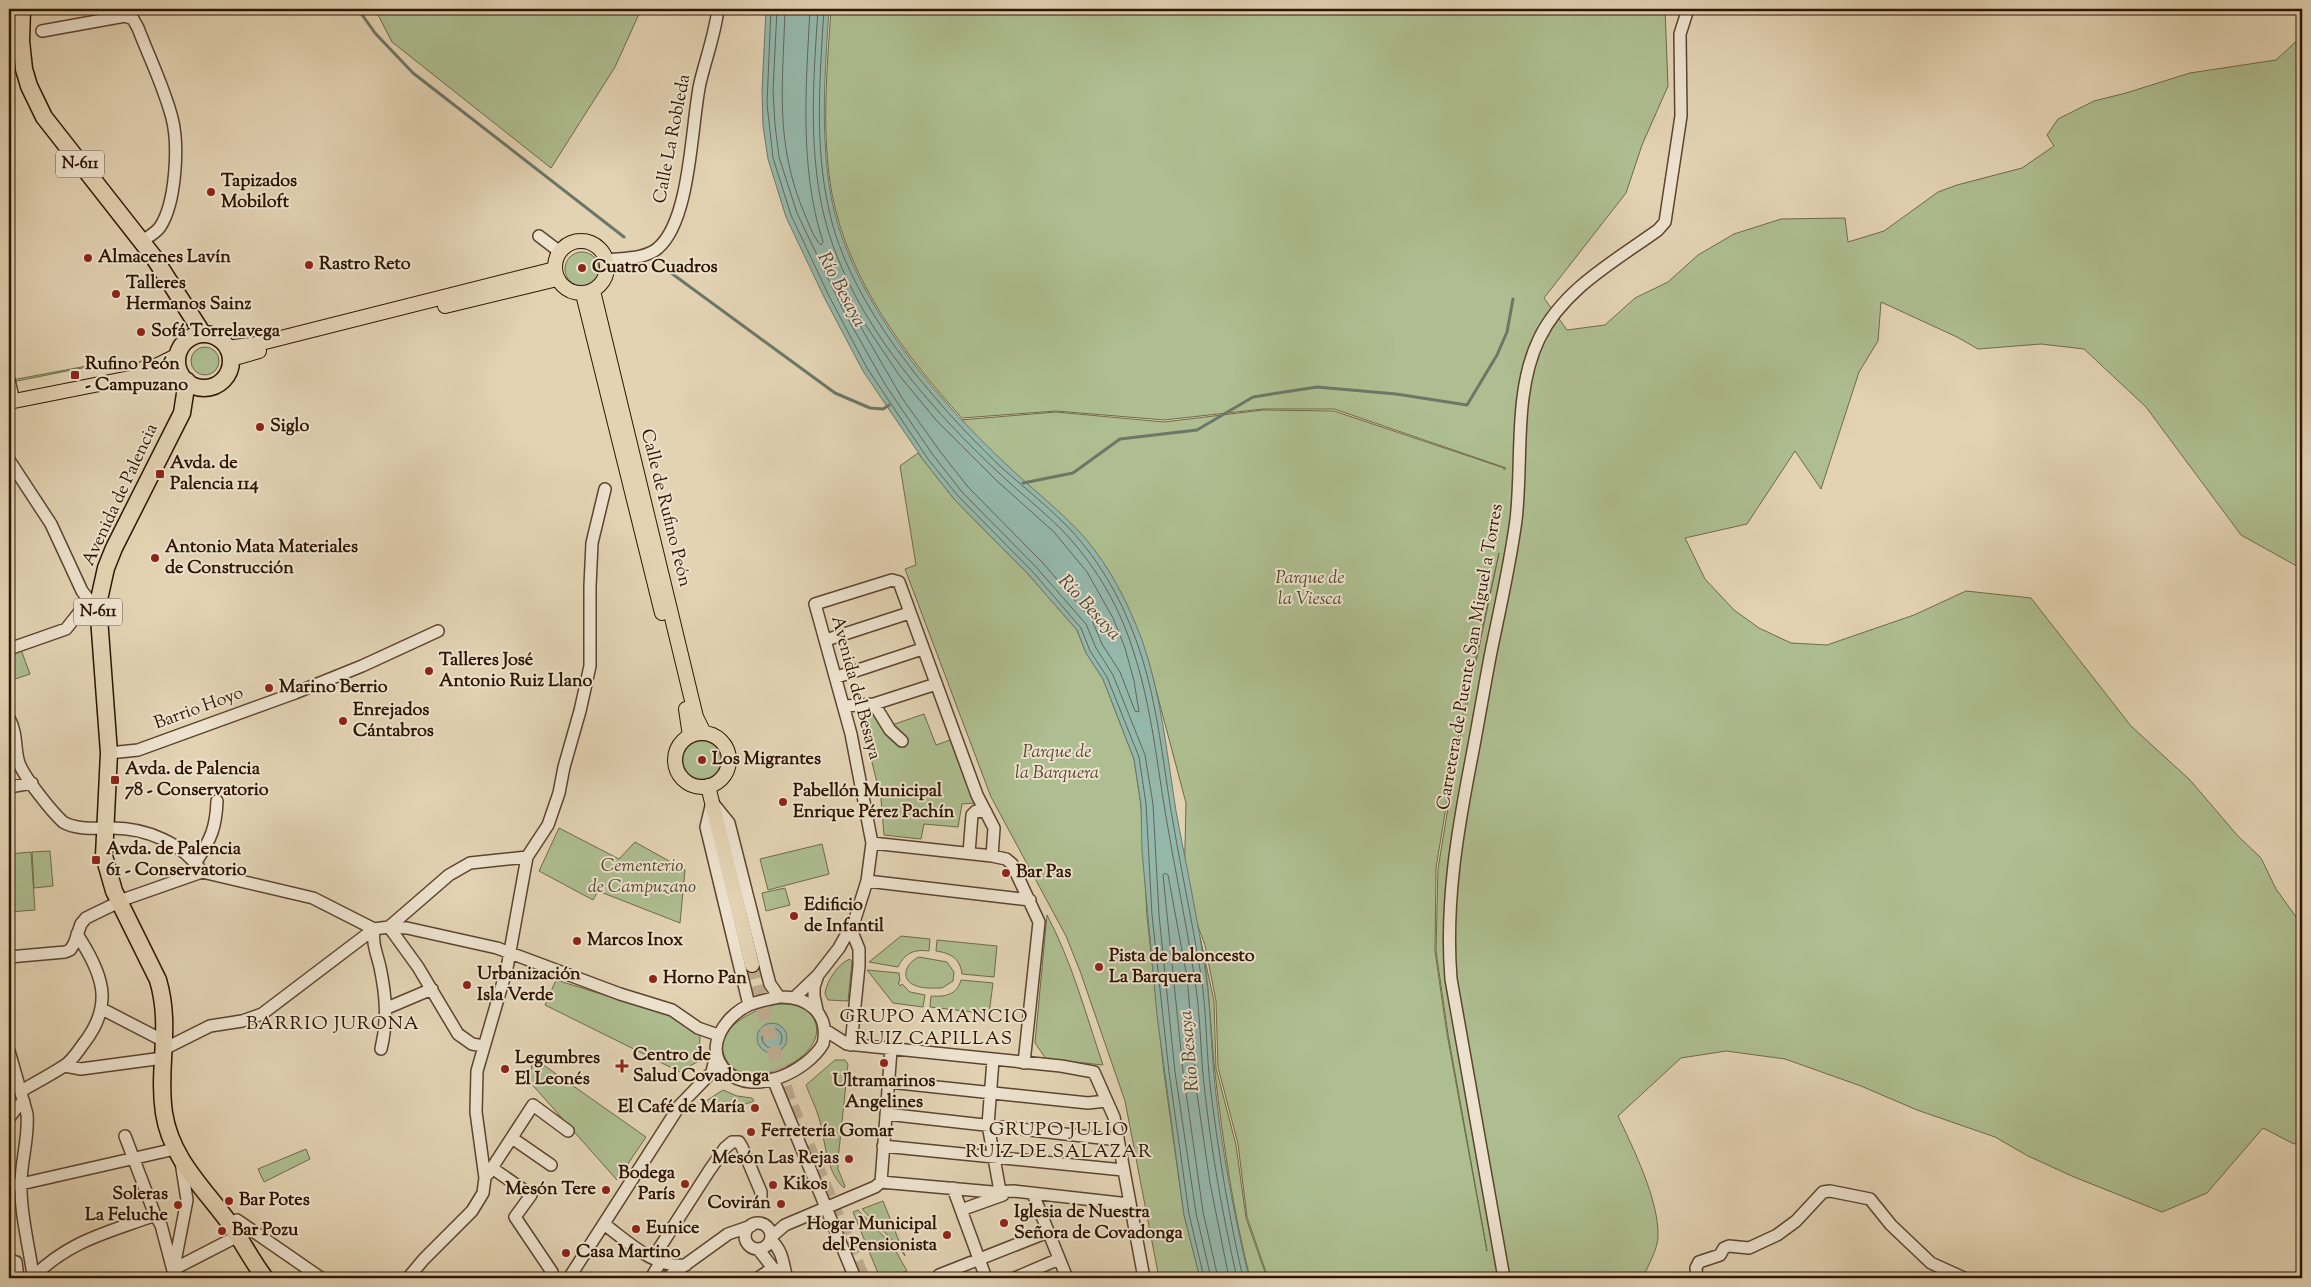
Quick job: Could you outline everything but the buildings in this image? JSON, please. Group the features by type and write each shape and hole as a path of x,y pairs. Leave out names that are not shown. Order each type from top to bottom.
{"highway":[{"name":"N-611","path":"18,15 24,69 39,109 54,131 164,270 182,303 196,336 217,337 229,354 226,376 212,386 203,388"},
{"path":"178,355 180,349 196,336"},
{"name":"N-611","path":"178,355 177,363 184,379"},
{"path":"184,379 203,388"},
{"name":"Avenida de Palencia","path":"182,413 184,379"},
{"name":"Avenida de Palencia","path":"203,388 182,413 114,548 94,602 109,753 104,856 107,872 119,902 158,980 165,1014 163,1108 166,1124 178,1154 233,1229 260,1277"}],"main road":[{"path":"584,241 598,247 606,260 606,275 601,284 588,292 569,291 556,274 556,260 560,252 572,242 584,241"},
{"path":"229,354 260,350 556,274"},
{"name":"Calle de Rufino Peón","path":"588,292 696,717 704,733"},
{"name":"Calle de Rufino Peón","path":"588,292 685,706 690,736"},
{"path":"10,392 153,366 178,355"},
{"path":"10,392 155,373 184,379"},
{"path":"704,733 719,739 726,747 729,758 725,773 718,781 708,786 690,784 681,776 676,766 678,748 690,736 704,733"},
{"path":"708,786 752,965"}],"street":[{"name":"Calle La Robleda","path":"606,260 651,252 658,248 666,238 674,221 682,199 700,84 718,9"},
{"name":"Carretera de Puente San Miguel a Torres","path":"1504,1278 1454,998 1449,955 1448,919 1450,887 1461,809 1508,571 1516,518 1526,380 1537,344 1556,312 1578,288 1658,230 1666,219 1681,116 1680,34 1688,9"},
{"path":"42,31 125,16 133,19 138,28 168,104 175,139 174,188 161,225 156,232 142,241"},
{"path":"539,236 560,252"},
{"path":"9,460 51,524 82,590 94,602 66,629 9,649"},
{"path":"489,1173 476,1112 477,1071 507,968 527,857 548,825 559,793 590,666 592,544 604,489"},
{"name":"Avenida del Besaya","path":"818,975 850,927 866,881 872,843 867,807 845,706 815,604 892,580 899,582 910,613"},
{"path":"826,640 910,613 977,795 994,828 992,856"},
{"name":"Barrio Hoyo","path":"109,753 138,750 295,692 362,666 438,631"},
{"path":"837,677 922,649"},
{"path":"845,706 874,704 936,684"},
{"path":"874,704 890,730 902,741"},
{"path":"9,718 16,735 13,756 64,823 146,833 172,843 199,867 313,898 374,929"},
{"path":"9,787 32,783"},
{"path":"9,957 70,950 86,918 119,902 183,877 199,867 212,838 216,820 217,801"},
{"path":"712,802 729,823 770,984 779,997"},
{"path":"712,802 706,826 749,1005"},
{"path":"969,854 972,815 976,811 986,812"},
{"path":"872,843 992,856 1006,859 1012,864 1039,922 1024,1062"},
{"path":"389,927 449,875 470,863 527,857"},
{"path":"866,881 1030,900"},
{"path":"389,927 412,956 458,1034 472,1044 483,1046"},
{"path":"64,1066 81,1069 164,1049 210,1026 242,1021 262,1014 374,929 389,927 436,935 510,953 620,994 672,1010 698,1028 718,1035"},
{"path":"849,1044 859,966 859,949 850,927"},
{"path":"374,929 372,940 380,965 387,1008 381,1049"},
{"path":"9,1118 22,1097 64,1066 93,1031 102,1009 99,974 78,934"},
{"path":"794,997 818,975"},
{"path":"817,1010 813,992 818,975"},
{"path":"387,1008 432,990"},
{"path":"569,1278 680,1105 704,1082 713,1069 717,1053 718,1035 728,1021 749,1005 779,997 794,997 807,1002 817,1010 822,1018 825,1030 823,1044 800,1068 773,1079 751,1081 732,1076 704,1082"},
{"path":"102,1009 164,1049"},
{"path":"825,1030 849,1044"},
{"path":"820,1049 849,1044 891,1050 1024,1062 1094,1072 1114,1117 1144,1278"},
{"path":"881,1182 891,1050"},
{"path":"9,1051 28,1124 15,1185 34,1277"},
{"path":"717,1053 722,1066 732,1076"},
{"path":"993,1060 988,1124 1000,1191"},
{"path":"773,1079 855,1278"},
{"path":"889,1082 1088,1103 1106,1101"},
{"path":"408,1278 478,1203 489,1173 533,1105 568,1131"},
{"path":"886,1114 1118,1140"},
{"path":"125,1136 135,1158 155,1215 172,1248 175,1274"},
{"path":"512,1138 551,1165"},
{"path":"652,1278 657,1260 714,1164 732,1142 739,1142 742,1147 761,1192 761,1202"},
{"path":"883,1146 994,1159 1123,1170"},
{"path":"15,1185 135,1158 178,1154 187,1200 172,1248"},
{"path":"489,1173 531,1195 515,1217 552,1272"},
{"path":"715,1244 730,1239 753,1247 766,1247 771,1238 785,1225 875,1187 881,1182 1014,1191 1129,1204"},
{"path":"954,1188 986,1278"},
{"path":"1697,1278 1696,1268 1699,1262 1720,1255 1724,1248 1729,1246 1749,1248 1763,1243 1796,1221 1823,1192 1830,1190 1870,1199 1891,1225 1931,1264 1964,1278"},
{"path":"961,1210 1014,1191"},
{"path":"1033,1194 1067,1278"},
{"path":"34,1277 47,1263 76,1244 155,1215"},
{"path":"175,1274 233,1229 237,1220 316,1277"},
{"path":"667,1278 728,1234 757,1223 785,1225"},
{"path":"604,1224 657,1260 672,1265 686,1264"},
{"path":"763,1224 770,1230 771,1238 785,1262 786,1277"},
{"path":"751,1226 745,1236 773,1268 786,1277"},
{"path":"939,1275 978,1258 1048,1232"},
{"path":"1015,1278 1060,1259"},
{"path":"9,1260 16,1262 18,1278"},
{"path":"758,1278 773,1268"}],"green space":[{"path":"375,9 633,9 639,14 615,67 551,168 392,42"},
{"name":"Parque de la Viesca","path":"831,9 1665,9 1668,86 1642,145 1626,193 1544,298 1567,330 1605,325 1635,298 1668,282 1698,255 1734,234 1781,219 1845,218 1848,242 1884,231 1938,192 1957,185 2022,168 2054,146 2047,135 2058,119 2094,101 2190,73 2276,60 2302,36 2302,569 2241,535 2146,407 2084,349 2041,344 1978,349 1957,337 1881,302 1878,341 1859,372 1821,489 1795,451 1747,524 1685,538 1705,579 1734,610 1759,628 1791,643 1827,645 1914,615 1966,591 2031,598 2131,726 2190,780 2237,835 2261,858 2276,889 2296,917 2302,919 2302,1146 2263,1128 2207,1193 2162,1212 2074,1177 2028,1156 1995,1137 1917,1110 1861,1086 1785,1059 1726,1051 1681,1058 1618,1116 1644,1174 1657,1222 1658,1241 1644,1276 1645,1278 1268,1278 1247,1217 1238,1144 1218,1067 1216,1001 1205,945 1184,889 1186,803 1147,656 1115,609 948,421 1056,412 1164,422 1263,410 1334,411 1504,468 1504,470 1506,468 1334,409 1263,409 1164,420 1056,411 962,418 920,369 882,315 865,286 851,256 840,225 832,194 826,125","holes":["1499,553 1457,752 1438,869 1436,951 1448,1034 1487,1251 1447,1034 1435,951 1436,868 1455,752"]},
{"path":"582,252 589,253 594,257 598,262 598,276 594,281 589,285 582,286 575,285 570,281 566,276 565,269 566,262 570,257 575,253"},
{"path":"205,347 215,351 219,361 215,371 205,375 195,371 191,361 195,351"},
{"path":"87,367 12,382 12,380"},
{"name":"Parque de la Barquera","path":"918,453 954,499 1028,574 1077,630 1086,653 1103,679 1134,759 1141,805 1147,916 1164,1073 1184,1215 1200,1278 1159,1278 1125,1101 1080,971 1066,936 991,797 905,569 916,565 900,466"},
{"path":"20,647 30,674 9,681 9,651"},
{"path":"859,709 872,713 883,728 924,714 936,745 950,740 974,803 962,804 958,827 924,824 921,839 884,835 881,799"},
{"path":"702,741 715,747 721,760 715,773 702,779 689,773 683,760 689,747"},
{"name":"Cementerio de Campuzano","path":"559,828 619,859 635,842 685,870 680,923 598,891 593,900 539,871"},
{"path":"822,844 829,874 768,890 760,859"},
{"path":"50,851 53,886 34,888 32,852"},
{"path":"31,852 35,910 9,912 9,854"},
{"path":"785,888 790,905 766,911 762,893"},
{"path":"1047,915 1064,951 1103,1065 1046,1059 1035,1043"},
{"path":"901,936 930,939 929,951 914,951 910,953 898,967 869,962"},
{"path":"1200,937 1214,1001 1216,1068 1236,1145 1246,1218 1267,1278 1250,1278 1238,1227 1221,1125 1208,988"},
{"path":"937,940 997,946 994,977 962,974 959,964 954,957 936,951"},
{"path":"919,957 947,962 954,972 953,981 942,988 921,987 909,982 906,970 911,962"},
{"path":"850,959 852,962 848,1001 828,1000 825,994 830,979 841,964"},
{"path":"867,970 899,973 900,981 898,982 900,986 902,984 910,992 925,995 923,1007 893,1003"},
{"path":"556,980 675,1017 700,1035 699,1061 688,1067 684,1074 545,1005"},
{"path":"961,980 993,983 989,1014 930,1007 931,996 950,994 957,989"},
{"path":"781,1004 798,1006 812,1016 817,1030 813,1044 802,1056 788,1066 770,1072 753,1074 738,1071 727,1061 723,1050 724,1039 729,1030 738,1022 760,1009"},
{"path":"532,1057 646,1137 617,1180 528,1080 533,1061"},
{"path":"835,1060 845,1060 848,1064 838,1160 838,1169 845,1186 844,1188 833,1173 819,1118 806,1085"},
{"path":"723,1090 737,1096 752,1098 754,1101 730,1107 706,1104 706,1101"},
{"path":"306,1149 310,1159 264,1182 258,1169"},
{"path":"883,1201 905,1256 898,1246 862,1209"},
{"path":"858,1210 893,1246 907,1271 889,1278 880,1278 853,1212"}],"water":[{"name":"Río Besaya","path":"766,9 829,9 824,126 831,196 841,234 856,272 876,308 924,377 952,409 980,439 1084,537 1118,586 1142,640 1159,703 1176,811 1203,954 1208,989 1221,1135 1233,1207 1249,1278 1200,1278 1184,1215 1157,1015 1142,851 1141,805 1134,759 1103,679 1086,653 1077,630 1028,574 954,499 924,461 863,371 825,299 786,217 768,159 763,126 762,91"},
{"path":"772,1023 783,1027 787,1038 783,1049 772,1053 761,1049 757,1038 761,1027"}],"waterway":[{"path":"358,9 375,33 413,73 624,237"},
{"path":"667,270 835,393 870,408 883,409 889,405"},
{"path":"1023,483 1073,473 1120,439 1197,430 1253,397 1317,387 1396,394 1467,405 1497,355 1507,332 1513,299"}],"tunnel":[{"path":"752,965 770,1037 789,1100 863,1278"}],"place":[{"name":"Tapizados Mobiloft","path":"211,192"},
{"name":"Almacenes Lavín","path":"88,258"},
{"name":"Rastro Reto","path":"309,265"},
{"name":"Cuatro Cuadros","path":"582,268"},
{"name":"Talleres Hermanos Sainz","path":"116,294"},
{"name":"Sofá Torrelavega","path":"141,332"},
{"name":"Rufino Peón - Campuzano","path":"75,375"},
{"name":"Siglo","path":"260,427"},
{"name":"Avda. de Palencia 114","path":"160,474"},
{"name":"Antonio Mata Materiales de Construcción","path":"155,558"},
{"name":"Talleres José Antonio Ruiz Llano","path":"429,671"},
{"name":"Marino Berrio","path":"269,688"},
{"name":"Enrejados Cántabros","path":"343,721"},
{"name":"Los Migrantes","path":"702,760"},
{"name":"Avda. de Palencia 78 - Conservatorio","path":"115,780"},
{"name":"Pabellón Municipal Enrique Pérez Pachín","path":"783,802"},
{"name":"Avda. de Palencia 61 - Conservatorio","path":"96,860"},
{"name":"Bar Pas","path":"1006,873"},
{"name":"Edificio de Infantil","path":"794,916"},
{"name":"Marcos Inox","path":"577,941"},
{"name":"Pista de baloncesto La Barquera","path":"1099,967"},
{"name":"Horno Pan","path":"653,979"},
{"name":"Urbanización Isla Verde","path":"467,985"},
{"name":"Ultramarinos Angelines","path":"884,1063"},
{"name":"Centro de Salud Covadonga","path":"622,1066"},
{"name":"Legumbres El Leonés","path":"505,1069"},
{"name":"El Café de María","path":"755,1108"},
{"name":"Ferretería Gomar","path":"751,1132"},
{"name":"Mesón Las Rejas","path":"849,1159"},
{"name":"Bodega París","path":"685,1184"},
{"name":"Kikos","path":"773,1185"},
{"name":"Mesón Tere","path":"606,1190"},
{"name":"Bar Potes","path":"229,1201"},
{"name":"Covirán","path":"781,1204"},
{"name":"Soleras La Feluche","path":"178,1205"},
{"name":"Iglesia de Nuestra Señora de Covadonga","path":"1004,1223"},
{"name":"Eunice","path":"636,1229"},
{"name":"Bar Pozu","path":"222,1231"},
{"name":"Hogar Municipal del Pensionista","path":"947,1235"},
{"name":"Casa Martino","path":"566,1253"}],"district":[{"name":"BARRIO JURONA","path":"333,1024"},
{"name":"GRUPO AMANCIO RUIZ CAPILLAS","path":"934,1028"},
{"name":"GRUPO JULIO RUIZ DE SALAZAR","path":"1059,1141"}]}
